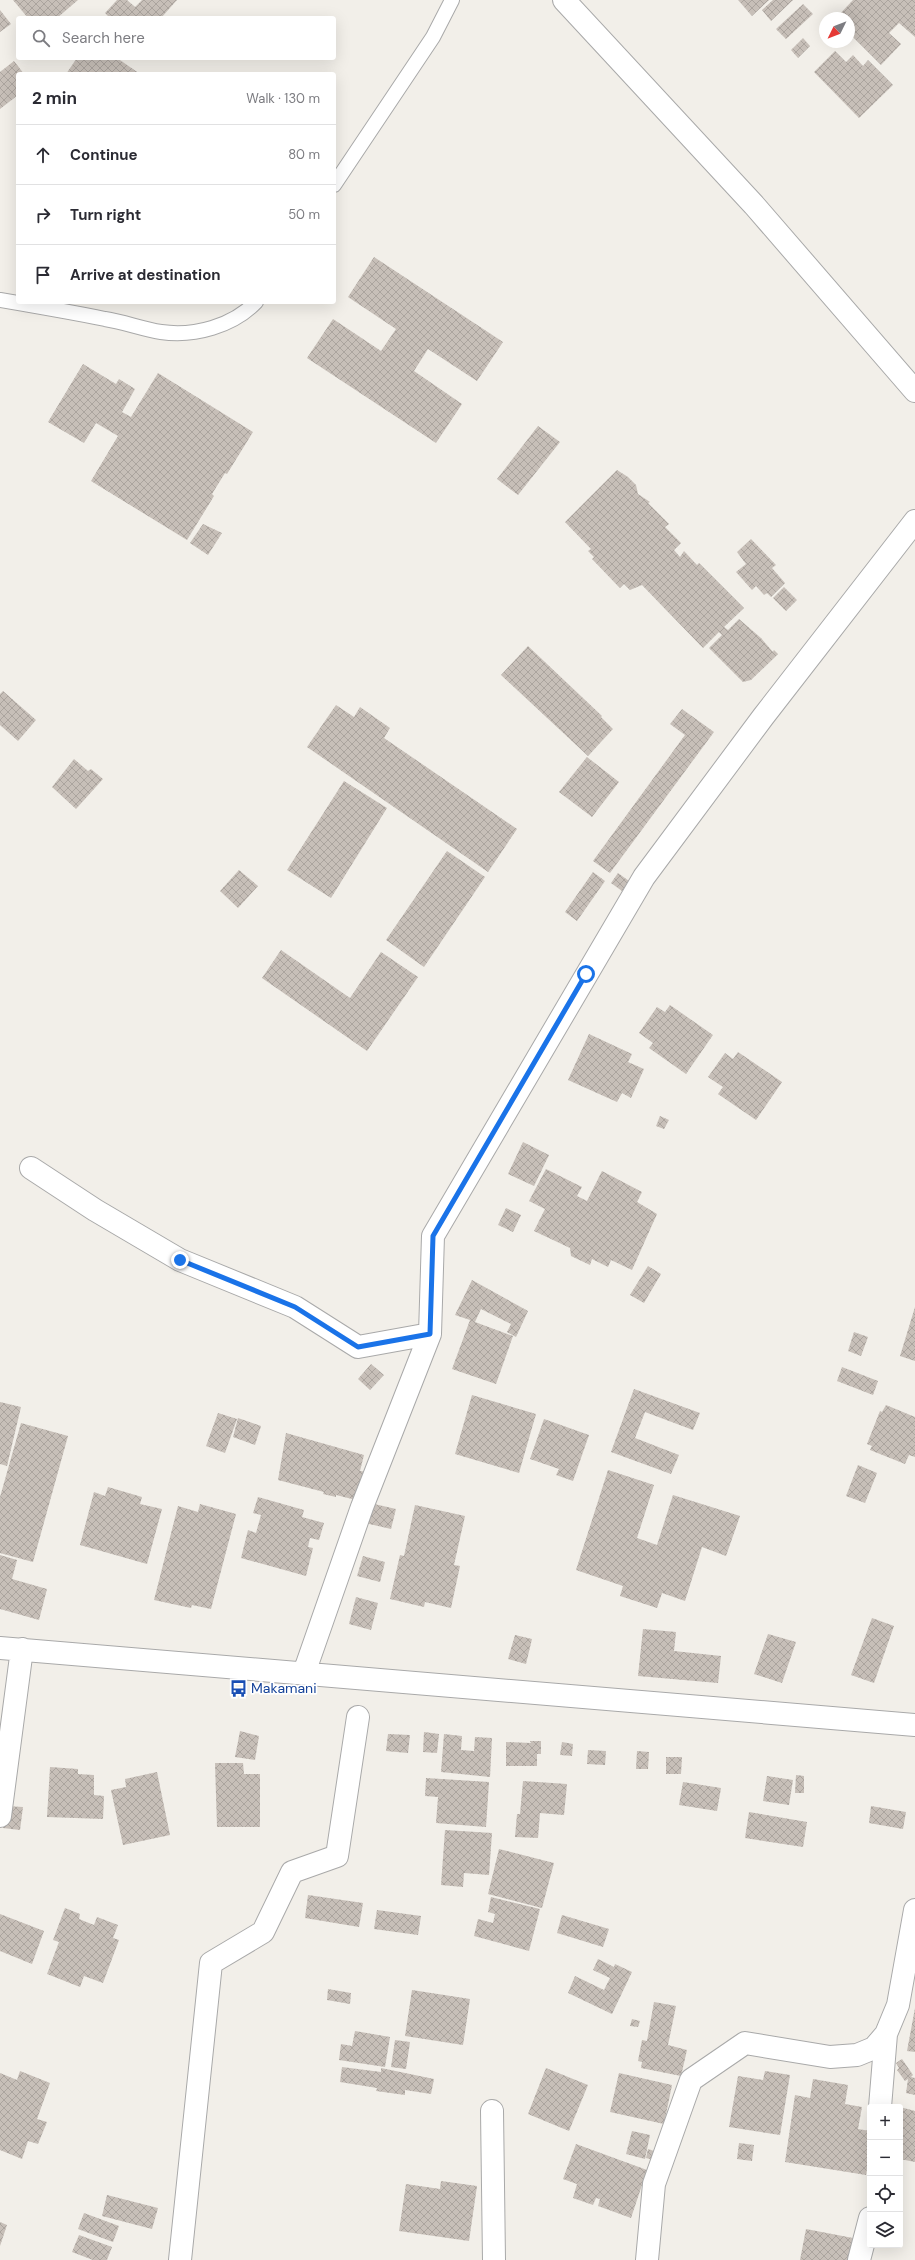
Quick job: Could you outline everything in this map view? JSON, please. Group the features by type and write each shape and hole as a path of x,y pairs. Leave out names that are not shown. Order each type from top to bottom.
{"street":[{"path":"564,0 754,205 915,391"},
{"path":"304,1673 362,1506 430,1334 433,1236 640,884 763,717 915,521"},
{"path":"30,1168 95,1210 180,1260 295,1307 358,1347 430,1334"},
{"path":"0,1648 915,1724"},
{"path":"0,1816 22,1649"},
{"path":"180,2260 211,1963 262,1932 292,1872 337,1856 358,1717"},
{"path":"646,2260 654,2184 691,2080 745,2043 830,2057 857,2055 874,2048 886,2034 898,2006 915,1910"},
{"path":"880,2104 886,2034"},
{"path":"492,2112 494,2260"},
{"path":"859,2260 867,2229"}],"lane":[{"path":"336,182 433,37 452,0"},
{"path":"0,300 16,303"},
{"path":"22,304 112,320 161,332 181,334 205,330 230,321 244,314 254,304"}],"building":[{"path":"13,0 78,0 59,16 26,16"},
{"path":"117,0 127,0 135,7 142,0 177,0 163,16 108,16 105,13"},
{"path":"738,0 769,0 752,16"},
{"path":"773,0 793,0 771,21 762,10"},
{"path":"853,0 915,0 915,37 899,23 889,33 901,44 881,65 855,39 855,12 842,12"},
{"path":"803,4 813,14 786,39 776,29"},
{"path":"0,10 11,24 0,32"},
{"path":"803,38 810,46 798,58 791,50"},
{"path":"835,51 846,62 853,55 863,66 868,60 893,85 859,118 814,72"},
{"path":"76,60 120,60 137,72 67,72"},
{"path":"14,61 22,72 16,72 16,97 0,109 0,72"},
{"path":"374,257 503,342 477,381 428,349 414,371 462,404 436,443 307,358 333,319 381,351 396,329 348,297"},
{"path":"83,364 116,384 119,379 135,389 122,412 131,417 158,373 253,432 227,474 225,473 212,494 214,496 187,540 91,481 118,436 96,423 84,443 48,422"},
{"path":"538,426 560,442 518,495 497,479"},
{"path":"617,470 628,477 636,485 638,494 650,502 648,503 669,524 665,527 681,543 674,550 680,557 684,551 697,565 699,563 744,608 724,627 728,630 739,619 761,638 773,652 774,650 778,654 751,680 743,682 709,648 722,635 719,632 703,648 642,585 630,590 624,584 620,588 592,559 594,557 588,551 591,549 565,522"},
{"path":"203,524 222,533 208,555 190,543"},
{"path":"751,539 776,565 772,568 785,583 771,597 767,593 764,595 756,586 752,590 736,572 746,564 737,552"},
{"path":"784,587 797,600 786,611 773,598"},
{"path":"528,646 602,716 601,717 613,729 588,756 501,675"},
{"path":"3,691 36,720 18,741 0,725 0,694"},
{"path":"336,705 354,717 360,707 390,728 384,738 517,829 488,872 307,747"},
{"path":"682,709 714,732 610,873 593,861 685,735 670,724"},
{"path":"587,757 619,782 592,817 559,792"},
{"path":"74,759 88,771 91,769 103,779 76,809 52,787"},
{"path":"344,781 387,808 331,898 287,870"},
{"path":"447,851 485,877 424,967 386,940"},
{"path":"239,870 258,886 238,908 220,891"},
{"path":"593,872 605,881 577,921 565,912"},
{"path":"618,873 629,881 622,891 611,883"},
{"path":"281,950 350,998 381,952 418,977 367,1051 262,978"},
{"path":"670,1005 713,1035 686,1074 649,1048 653,1043 639,1033 657,1007 665,1012"},
{"path":"589,1034 632,1054 628,1062 644,1069 631,1098 622,1093 617,1102 568,1080"},
{"path":"738,1052 782,1082 756,1120 718,1094 723,1087 708,1077 725,1053 733,1059"},
{"path":"660,1116 669,1120 664,1129 656,1126"},
{"path":"523,1142 549,1155 534,1186 508,1174"},
{"path":"546,1169 582,1187 577,1196 587,1201 602,1171 642,1192 637,1202 657,1214 632,1270 611,1260 608,1267 592,1259 590,1265 571,1256 570,1248 534,1231 545,1209 529,1201"},
{"path":"506,1208 521,1215 513,1232 498,1225"},
{"path":"648,1266 661,1274 644,1303 630,1295"},
{"path":"472,1280 528,1311 516,1337 507,1332 511,1324 481,1309 475,1322 513,1336 496,1384 452,1369 470,1320 455,1315"},
{"path":"915,1307 915,1361 900,1356"},
{"path":"854,1332 868,1337 861,1356 848,1351"},
{"path":"371,1364 384,1375 370,1390 358,1379"},
{"path":"842,1367 878,1381 873,1395 837,1381"},
{"path":"634,1389 700,1413 693,1430 645,1412 635,1438 679,1455 671,1474 611,1452"},
{"path":"472,1395 536,1414 519,1473 455,1454"},
{"path":"0,1402 21,1407 7,1466 0,1464"},
{"path":"886,1405 915,1417 915,1457 909,1455 905,1464 870,1450 872,1446 867,1444 880,1411 882,1412"},
{"path":"218,1413 237,1419 225,1453 206,1446"},
{"path":"238,1418 261,1426 255,1445 233,1437"},
{"path":"544,1419 589,1435 573,1481 556,1475 559,1469 530,1459"},
{"path":"21,1423 68,1436 33,1562 0,1553 0,1497"},
{"path":"286,1433 364,1455 360,1471 367,1472 360,1501 336,1495 336,1497 323,1494 324,1492 278,1480"},
{"path":"858,1465 877,1473 865,1503 846,1496"},
{"path":"608,1470 654,1485 637,1538 657,1545 673,1495 740,1516 726,1556 702,1547 685,1601 662,1593 657,1608 620,1596 623,1586 576,1570"},
{"path":"108,1487 142,1497 140,1504 162,1509 147,1564 80,1545 94,1492 105,1496"},
{"path":"258,1497 304,1510 302,1517 324,1523 319,1540 310,1538 308,1547 313,1548 306,1576 241,1558 248,1530 256,1533 261,1515 253,1513"},
{"path":"370,1503 396,1509 391,1529 365,1523"},
{"path":"200,1504 236,1514 211,1609 192,1605 191,1608 154,1600 178,1506 198,1512"},
{"path":"415,1505 465,1516 454,1565 460,1566 451,1608 425,1602 424,1607 390,1599 400,1555 404,1556"},
{"path":"0,1555 17,1560 12,1579 47,1589 39,1620 0,1609"},
{"path":"363,1556 385,1562 380,1582 357,1576"},
{"path":"356,1597 378,1603 371,1630 349,1624"},
{"path":"872,1618 894,1626 874,1683 851,1675"},
{"path":"643,1629 676,1632 674,1651 721,1656 718,1683 638,1676"},
{"path":"768,1634 796,1642 782,1683 754,1674"},
{"path":"515,1635 532,1639 526,1664 508,1659"},
{"path":"240,1731 259,1736 255,1760 235,1757"},
{"path":"424,1732 439,1734 437,1753 423,1752"},
{"path":"388,1734 410,1735 408,1753 386,1751"},
{"path":"444,1734 462,1736 461,1750 474,1751 475,1737 492,1738 490,1777 441,1772"},
{"path":"530,1741 541,1741 541,1754 537,1754 537,1766 506,1766 506,1742 531,1743"},
{"path":"562,1742 573,1744 572,1756 560,1755"},
{"path":"588,1750 606,1751 605,1765 587,1764"},
{"path":"637,1751 649,1752 648,1769 636,1769"},
{"path":"666,1757 682,1757 681,1774 666,1774"},
{"path":"215,1763 243,1763 244,1774 260,1774 260,1827 217,1827"},
{"path":"50,1767 78,1769 78,1774 94,1775 94,1795 104,1796 103,1819 47,1817"},
{"path":"157,1772 170,1835 123,1845 111,1790 126,1787 125,1779"},
{"path":"796,1775 804,1776 804,1793 795,1793"},
{"path":"767,1776 793,1780 789,1805 763,1801"},
{"path":"426,1778 489,1782 486,1827 436,1823 438,1797 425,1796"},
{"path":"523,1781 567,1784 564,1815 540,1813 538,1838 515,1837 517,1814 520,1814"},
{"path":"683,1782 721,1788 717,1811 679,1805"},
{"path":"6,1806 23,1807 20,1830 3,1828"},
{"path":"871,1806 906,1812 903,1829 869,1823"},
{"path":"749,1812 807,1822 803,1847 745,1838"},
{"path":"445,1830 492,1833 489,1875 464,1873 463,1887 441,1885"},
{"path":"499,1849 554,1863 542,1908 488,1894"},
{"path":"308,1895 363,1903 359,1927 305,1918"},
{"path":"491,1897 540,1909 529,1951 474,1936 478,1919 493,1923 495,1914 488,1912"},
{"path":"65,1908 80,1914 79,1919 94,1925 97,1917 118,1925 113,1938 119,1940 103,1983 84,1976 80,1987 47,1974 59,1942 53,1940"},
{"path":"377,1910 421,1916 418,1935 374,1929"},
{"path":"0,1914 44,1931 32,1964 0,1951"},
{"path":"562,1915 609,1929 603,1947 557,1933"},
{"path":"598,1959 614,1967 615,1964 632,1972 612,2014 568,1993 575,1976 604,1990 610,1978 593,1970"},
{"path":"328,1989 351,1993 350,2004 327,2000"},
{"path":"412,1990 470,1999 463,2045 405,2036"},
{"path":"654,2002 676,2006 668,2045 687,2050 681,2076 641,2068 642,2062 638,2061 642,2040 647,2041"},
{"path":"915,2008 915,2052 907,2051"},
{"path":"632,2019 640,2021 638,2027 630,2026"},
{"path":"355,2031 390,2037 385,2067 339,2060 341,2044 352,2046"},
{"path":"395,2040 410,2042 406,2069 391,2067"},
{"path":"902,2059 913,2075 911,2077 915,2078 915,2095 906,2093 908,2079 905,2081 897,2070 899,2068 896,2063"},
{"path":"342,2067 381,2072 381,2068 434,2079 431,2094 405,2090 405,2095 376,2091 377,2088 340,2082"},
{"path":"546,2068 588,2085 569,2131 528,2114"},
{"path":"20,2071 50,2083 37,2119 47,2122 38,2144 28,2141 22,2159 0,2150 0,2073 17,2080"},
{"path":"765,2071 790,2075 780,2135 729,2127 738,2076 763,2080"},
{"path":"619,2073 672,2085 664,2124 610,2112"},
{"path":"813,2079 848,2085 845,2104 862,2107 858,2129 867,2130 866,2175 785,2162 795,2095 810,2098"},
{"path":"903,2108 915,2111 915,2162 903,2160"},
{"path":"632,2131 650,2135 645,2159 626,2154"},
{"path":"739,2143 754,2145 752,2161 737,2159"},
{"path":"576,2144 647,2170 631,2218 598,2206 600,2199 596,2198 593,2205 573,2198 577,2184 563,2179"},
{"path":"648,2149 660,2153 658,2161 646,2158"},
{"path":"441,2181 477,2186 469,2241 399,2231 406,2184 440,2189"},
{"path":"107,2195 158,2208 152,2229 102,2216"},
{"path":"84,2213 119,2226 113,2242 78,2229"},
{"path":"0,2222 7,2225 0,2246"},
{"path":"806,2229 853,2238 849,2260 800,2260"},
{"path":"79,2235 112,2247 107,2260 93,2260 72,2252"}],"place":[{"name":"Makamani","path":"238,1688"}],"route":[{"path":"180,1260 295,1307 358,1347 430,1334 433,1236 586,974"}]}
